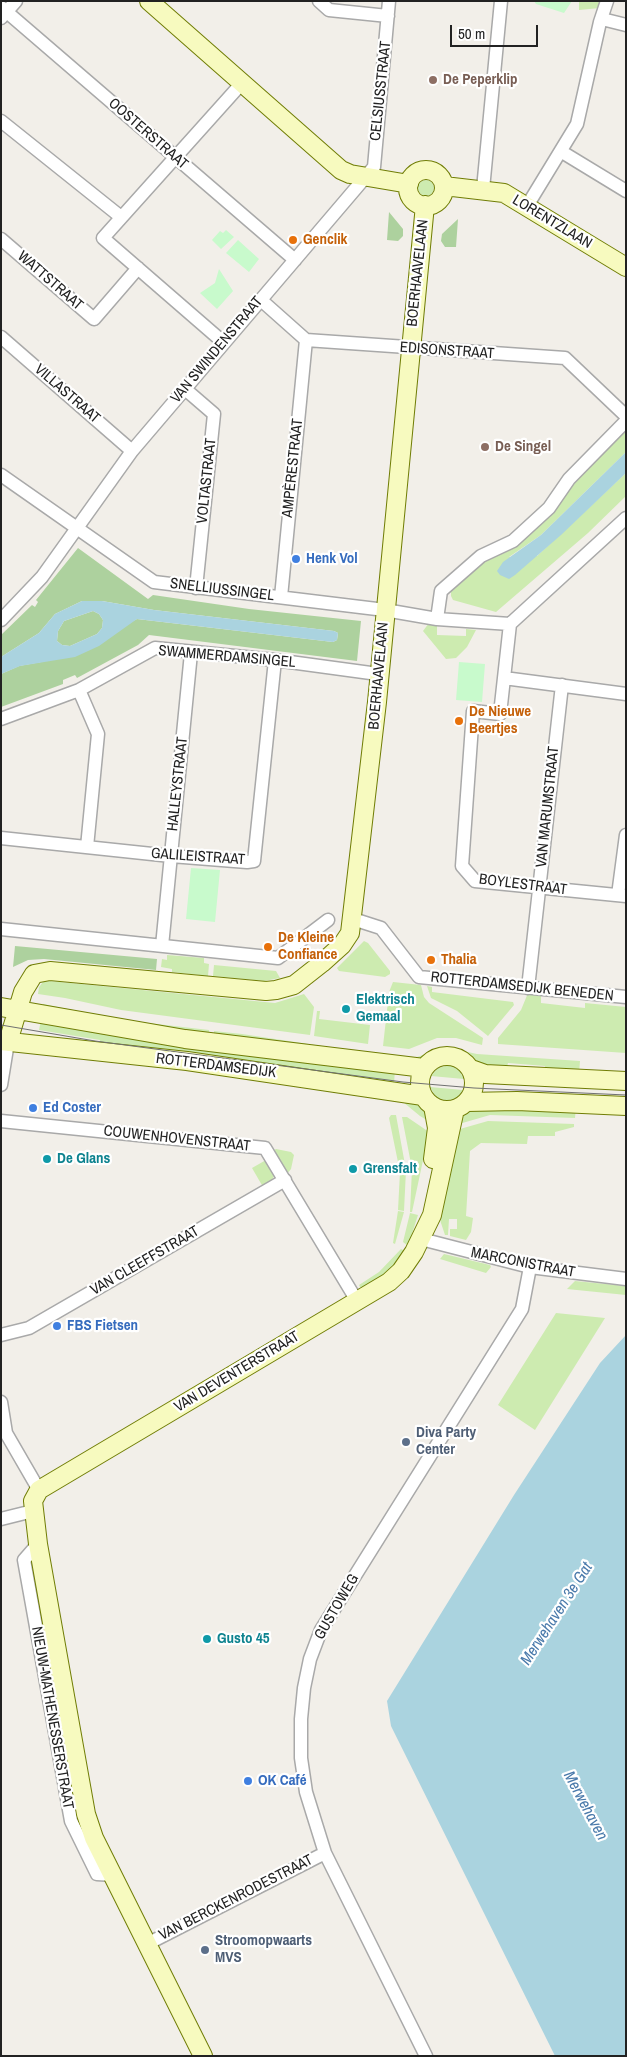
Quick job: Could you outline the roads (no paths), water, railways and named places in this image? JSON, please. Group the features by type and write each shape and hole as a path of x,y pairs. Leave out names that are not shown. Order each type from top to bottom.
{"street":[{"path":"3,12 16,1"},
{"path":"319,1 329,10 388,16"},
{"name":"CELSIUSSTRAAT","path":"366,177 374,167 390,1"},
{"path":"483,189 501,1"},
{"path":"528,206 577,124 607,1"},
{"path":"157,4 340,170 366,177 409,184"},
{"name":"OOSTERSTRAAT","path":"3,12 295,260"},
{"path":"602,20 626,25"},
{"path":"223,342 103,238 242,83"},
{"path":"1,121 121,217"},
{"path":"562,152 626,191"},
{"path":"425,170 438,174 444,186 442,195 437,202 424,205 412,198 409,184 417,173 425,170"},
{"name":"VAN SWINDENSTRAAT","path":"1,620 42,577 75,528 132,451 223,342 366,177"},
{"name":"LORENTZLAAN","path":"444,186 483,189 504,193 626,267"},
{"name":"BOERHAAVELAAN","path":"9,1008 34,974 42,971 266,991 287,988 314,969 342,945 350,933 385,610 424,205"},
{"name":"WATTSTRAAT","path":"1,239 94,319 138,268"},
{"path":"260,300 306,340"},
{"name":"VILLASTRAAT","path":"1,338 132,451"},
{"name":"EDISONSTRAAT","path":"306,340 410,349 565,358 626,416"},
{"name":"AMPÈRESTRAAT","path":"280,597 306,340"},
{"name":"VOLTASTRAAT","path":"184,389 214,414 196,588"},
{"path":"436,619 441,591 481,556 513,541 549,508 569,480 626,421"},
{"name":"SNELLIUSSINGEL","path":"1,476 154,582 385,610 436,619 510,624"},
{"path":"626,518 510,624 504,678 626,694"},
{"name":"SWAMMERDAMSINGEL","path":"1,718 79,690 155,648 275,660 378,674"},
{"name":"HALLEYSTRAAT","path":"162,946 191,652"},
{"name":"GALILEISTRAAT","path":"1,838 247,862 256,858 275,660"},
{"name":"BOYLESTRAAT","path":"504,678 500,714 473,711 462,866 468,876 475,881 622,896"},
{"name":"VAN MARUMSTRAAT","path":"528,988 562,685"},
{"path":"79,690 98,734 87,847"},
{"path":"622,896 626,835"},
{"name":"ROTTERDAMSEDIJK BENEDEN","path":"353,919 381,928 419,977 626,997"},
{"path":"1,929 278,958 328,920"},
{"path":"1,1085 9,1008"},
{"name":"ROTTERDAMSEDIJK","path":"9,1008 185,1039 424,1068"},
{"name":"ROTTERDAMSEDIJK","path":"5,1041 187,1061 428,1101"},
{"path":"626,1081 485,1074 471,1069 461,1059 448,1055 434,1058 424,1068 420,1081 428,1101 440,1109 461,1105 578,1104 626,1106"},
{"path":"461,1105 472,1096 475,1083 471,1069"},
{"name":"VAN DEVENTERSTRAAT","path":"421,1239 437,1128 428,1101"},
{"name":"VAN DEVENTERSTRAAT","path":"39,1490 389,1282 401,1271 421,1239 432,1215 461,1105"},
{"name":"COUWENHOVENSTRAAT","path":"1,1121 265,1148 357,1301"},
{"name":"VAN CLEEFFSTRAAT","path":"1,1335 28,1328 285,1180"},
{"name":"MARCONISTRAAT","path":"421,1239 530,1267 626,1279"},
{"name":"GUSTOWEG","path":"426,2056 324,1853 306,1792 301,1758 301,1719 310,1659 321,1630 522,1309 530,1267"},
{"path":"1,1402 6,1433 39,1490"},
{"name":"NIEUW-MATHENESSERSTRAAT","path":"39,1490 33,1501 33,1511 86,1814 94,1838 203,2056"},
{"path":"1,1519 33,1511"},
{"name":"VAN BERCKENRODESTRAAT","path":"147,1944 324,1853"}],"water":[{"path":"626,452 626,473 561,535 515,575 509,579 500,575 497,571 503,562 541,535"},
{"path":"82,601 102,601 154,610 338,633 337,640 333,642 137,619 99,646 75,657 20,666 1,674 1,657 39,633 55,614","holes":["93,611 99,614 103,620 102,628 97,634 70,646 62,645 57,641 58,631 64,621"]},
{"path":"626,1335 626,2056 555,2056 391,1726 387,1701 514,1495 600,1363"}],"tram line":[{"path":"1,1025 95,1041 403,1082 474,1088 626,1095"}],"place":[{"name":"De Peperklip","path":"433,80"},
{"name":"Genclik","path":"293,240"},
{"name":"De Singel","path":"485,447"},
{"name":"Henk Vol","path":"296,559"},
{"name":"De Nieuwe Beertjes","path":"459,721"},
{"name":"De Kleine Confiance","path":"268,947"},
{"name":"Thalia","path":"431,960"},
{"name":"Elektrisch Gemaal","path":"346,1009"},
{"name":"Ed Coster","path":"33,1108"},
{"name":"De Glans","path":"47,1159"},
{"name":"Grensfalt","path":"353,1169"},
{"name":"FBS Fietsen","path":"57,1326"},
{"name":"Diva Party Center","path":"406,1442"},
{"name":"Gusto 45","path":"207,1639"},
{"name":"OK Café","path":"248,1781"},
{"name":"Stroomopwaarts MVS","path":"205,1950"}],"water label":[{"name":"Merwehaven 3e Gat","path":"557,1614"},
{"name":"Merwehaven","path":"585,1806"}]}
